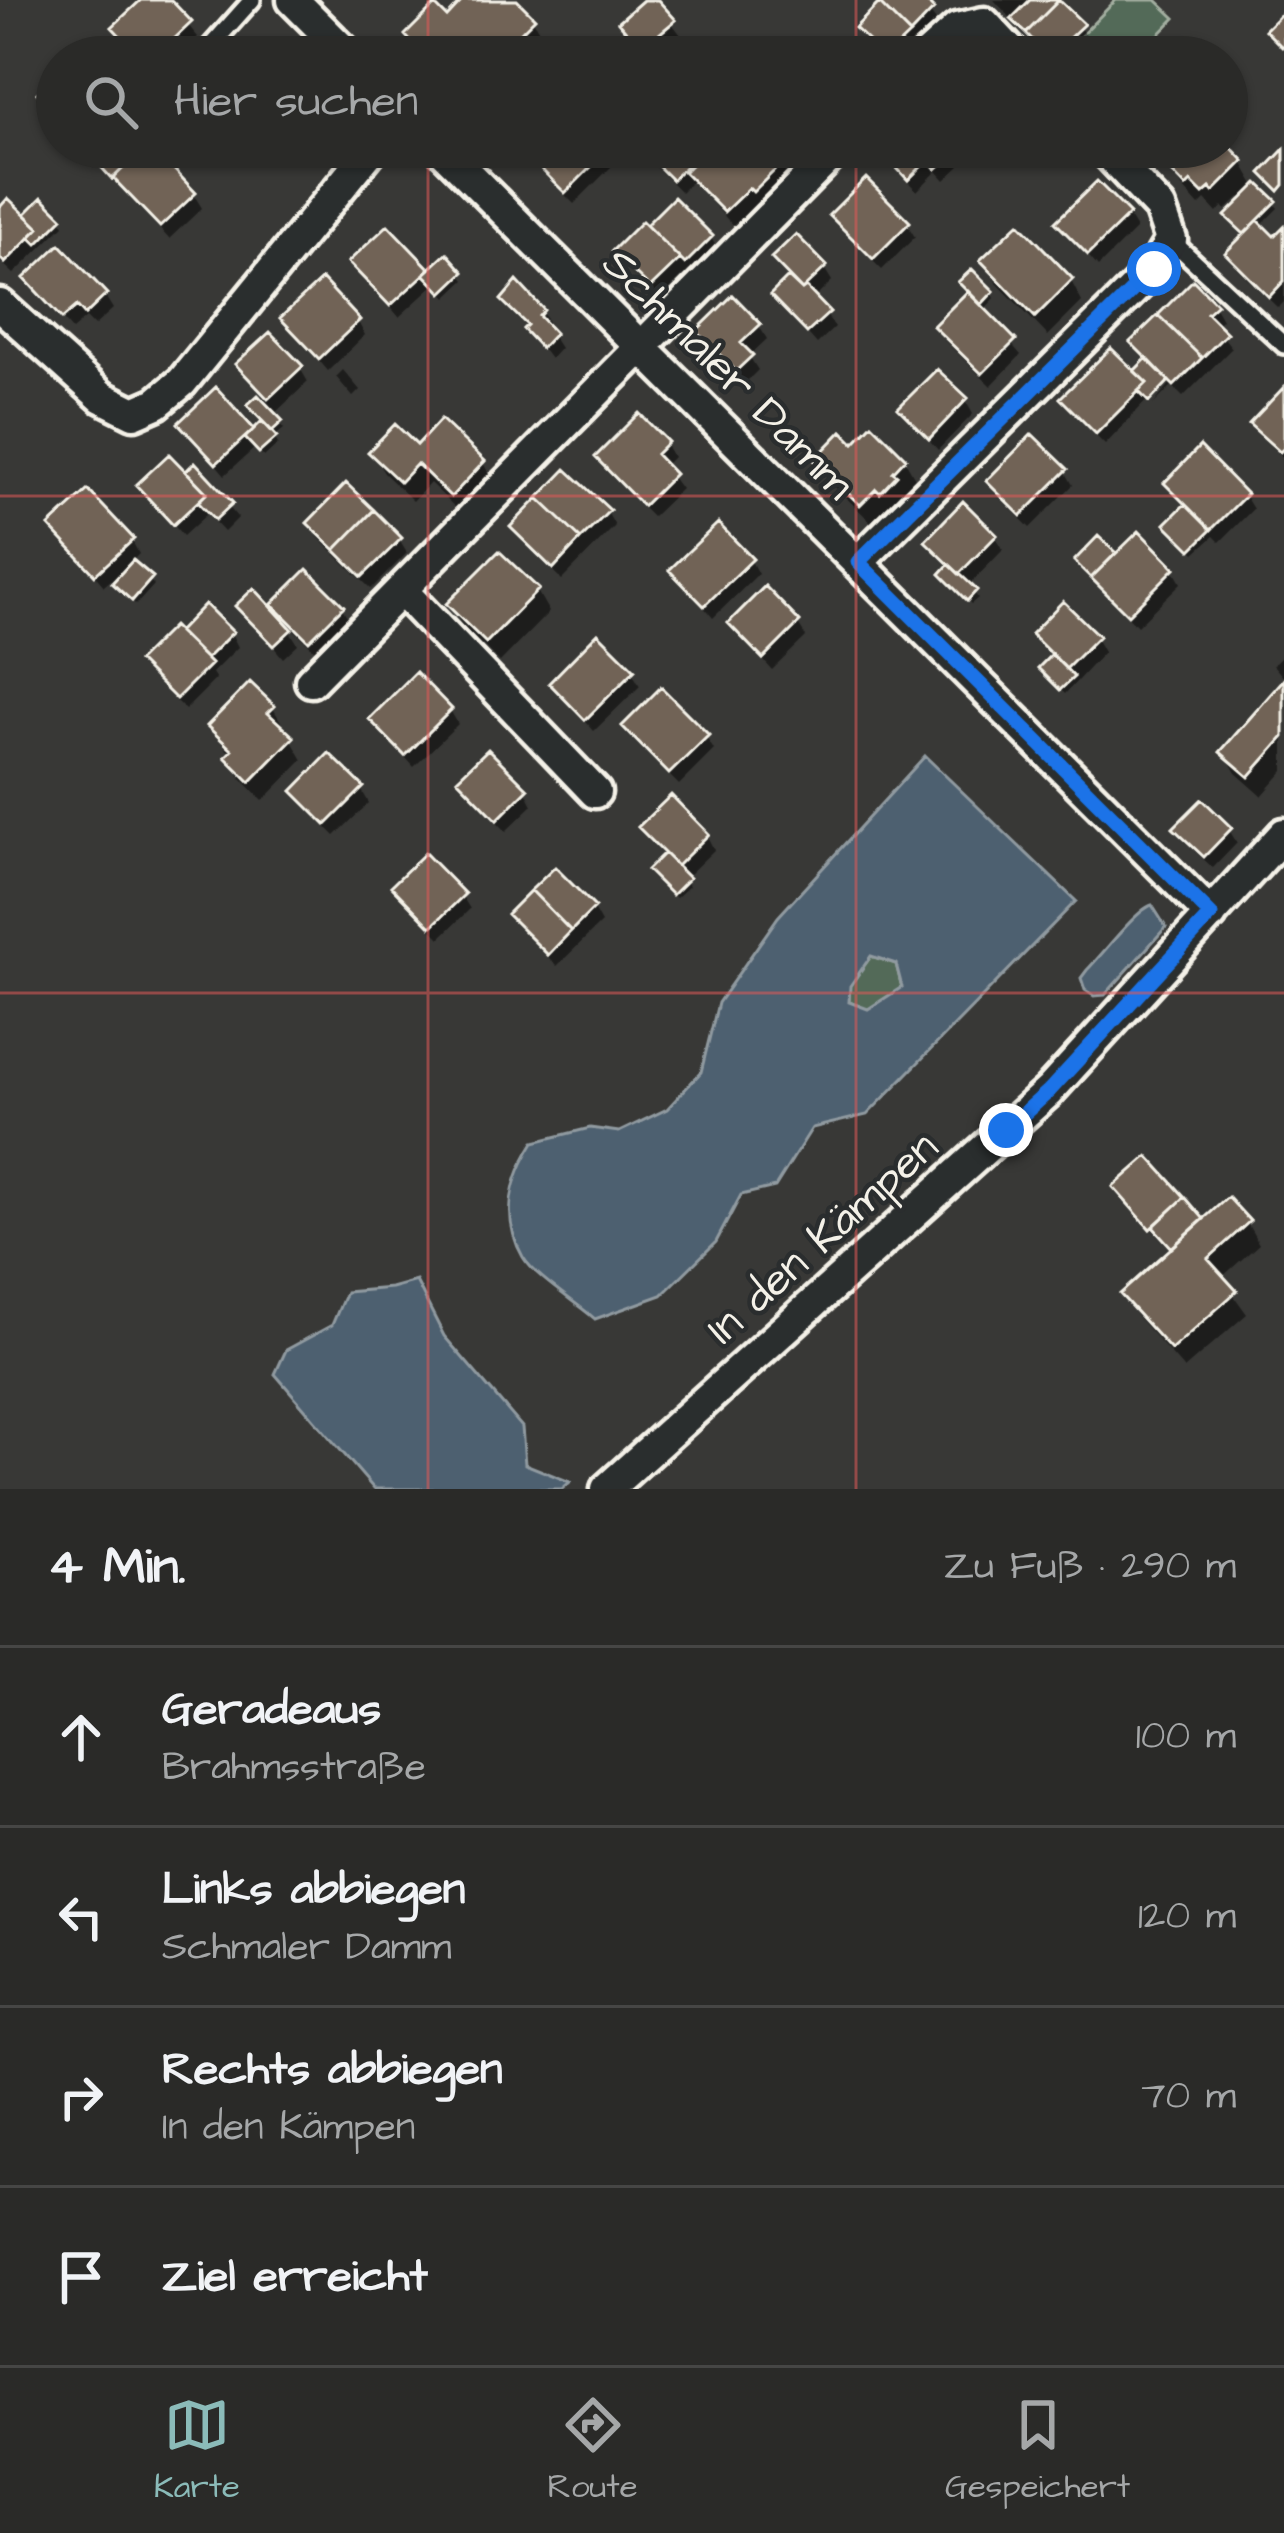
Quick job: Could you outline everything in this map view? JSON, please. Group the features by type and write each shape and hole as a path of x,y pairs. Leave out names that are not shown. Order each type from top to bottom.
{"street":[{"path":"293,0 329,36"},
{"path":"949,36 957,29 984,23 996,36"},
{"path":"0,305 102,397 134,412 158,403 182,382 356,168"},
{"name":"Schmaler Damm","path":"461,168 1211,915"},
{"path":"311,681 818,168"},
{"path":"858,562 1154,269 1171,240 1160,208 1122,168"},
{"path":"403,592 595,792"},
{"name":"In den Kämpen","path":"607,1489 1049,1091 1284,834"}],"lane":[{"path":"220,36 252,0"},
{"path":"1171,240 1284,346"}],"green space":[{"path":"1116,0 1156,0 1175,18 1157,36 1081,36"},
{"path":"871,956 896,964 902,988 868,1010 849,1002 849,986"}],"water":[{"path":"925,756 1076,901 867,1115 812,1128 775,1187 741,1195 716,1242 662,1295 595,1319 523,1257 510,1213 519,1170 534,1142 590,1128 619,1132 667,1109 701,1072 718,1003 778,917","holes":["871,956 896,964 902,987 868,1009 849,1002 850,986"]},
{"path":"1152,905 1166,927 1105,995 1094,996 1085,990 1081,978 1087,970"},
{"path":"416,1281 444,1336 522,1427 525,1464 570,1482 562,1489 374,1489 275,1374 286,1350 332,1325 346,1292"}],"building":[{"path":"141,0 171,0 192,22 177,36 120,36 112,27"},
{"path":"463,0 517,0 535,18 517,36 405,35 435,5 447,17"},
{"path":"643,0 658,0 676,20 657,36 630,36 618,22"},
{"path":"925,0 934,9 910,34 879,3"},
{"path":"1030,0 1059,0 1026,33 1011,19"},
{"path":"1059,0 1084,24 1071,36 1026,33"},
{"path":"879,3 910,34 864,36 855,28"},
{"path":"1284,11 1284,45 1282,47 1265,30"},
{"path":"1284,149 1284,185 1279,191 1261,173"},
{"path":"102,168 123,168 112,179"},
{"path":"124,168 173,168 196,193 160,227 113,178"},
{"path":"544,168 590,168 565,193"},
{"path":"660,168 684,168 672,180"},
{"path":"688,168 775,170 724,212 684,172"},
{"path":"897,168 920,168 908,180"},
{"path":"1168,168 1237,168 1213,192 1210,188 1203,194 1191,182 1186,187"},
{"path":"866,178 910,222 873,259 829,215"},
{"path":"1097,181 1130,214 1088,255 1055,222"},
{"path":"1258,183 1277,201 1244,234 1225,216"},
{"path":"42,197 63,218 37,244 30,237 39,228 25,214"},
{"path":"674,197 713,236 685,264 646,225"},
{"path":"8,198 39,228 5,263 0,258 0,207"},
{"path":"1258,220 1274,236 1284,226 1284,281 1269,297 1225,253"},
{"path":"642,221 680,259 650,288 612,251"},
{"path":"1019,223 1073,279 1035,317 980,260"},
{"path":"388,225 430,269 390,306 348,262"},
{"path":"796,234 827,266 802,290 771,258"},
{"path":"60,244 107,294 85,315 77,306 62,319 24,278"},
{"path":"447,253 464,272 442,293 424,274"},
{"path":"972,269 994,291 981,305 958,282"},
{"path":"788,277 802,290 806,287 830,312 807,333 770,295"},
{"path":"322,279 360,320 319,359 280,318"},
{"path":"1193,280 1217,304 1207,313 1227,333 1202,358 1158,315"},
{"path":"517,281 544,310 539,316 555,333 541,348 523,329 527,325 501,300"},
{"path":"968,291 1016,340 982,374 933,326"},
{"path":"733,295 761,324 741,343 753,355 736,371 696,331"},
{"path":"1158,315 1202,358 1174,386 1130,342"},
{"path":"270,332 303,366 268,399 235,364"},
{"path":"1111,348 1147,383 1096,434 1060,398"},
{"path":"1147,358 1169,381 1149,402 1138,391 1147,383 1134,371"},
{"path":"937,369 968,398 929,439 898,408"},
{"path":"216,387 254,429 216,464 178,423"},
{"path":"1284,387 1284,448 1280,452 1249,424"},
{"path":"258,395 283,421 272,431 247,405"},
{"path":"639,413 668,442 656,454 675,474 643,506 595,457"},
{"path":"441,419 485,461 451,497 417,464 400,482 368,452 395,424 417,445"},
{"path":"262,421 277,437 259,453 245,438"},
{"path":"872,424 906,458 880,493 876,489 860,505 814,460 842,431 854,443"},
{"path":"1032,434 1068,469 1021,516 986,481"},
{"path":"1200,446 1247,494 1211,530 1164,483"},
{"path":"169,454 207,493 173,525 136,485"},
{"path":"195,462 233,503 215,520 198,502 207,493 186,471"},
{"path":"566,469 610,510 581,539 538,498"},
{"path":"346,483 374,510 335,550 307,523"},
{"path":"88,490 134,539 95,575 49,526"},
{"path":"538,498 581,539 553,569 510,527"},
{"path":"963,501 997,535 959,574 925,541"},
{"path":"1185,504 1211,530 1191,550 1165,524"},
{"path":"374,510 402,538 362,577 335,550"},
{"path":"718,523 753,559 704,606 669,570"},
{"path":"1139,531 1175,568 1128,615 1091,578"},
{"path":"1098,536 1116,553 1091,578 1074,561"},
{"path":"499,551 539,589 486,643 446,604"},
{"path":"133,560 153,577 132,601 112,583"},
{"path":"949,564 977,590 967,601 940,574"},
{"path":"307,569 344,606 309,641 272,604"},
{"path":"765,586 800,622 763,659 728,623"},
{"path":"254,588 292,629 274,646 235,606"},
{"path":"1063,601 1099,636 1066,669 1031,634"},
{"path":"205,604 233,632 206,659 178,632"},
{"path":"173,626 211,664 176,699 138,661"},
{"path":"598,633 635,670 585,720 549,683"},
{"path":"1052,654 1074,677 1060,690 1038,668"},
{"path":"416,672 452,709 405,756 369,719"},
{"path":"1284,679 1284,737 1249,777 1220,752"},
{"path":"250,682 275,706 268,713 294,737 250,782 225,757 232,750 207,726"},
{"path":"661,687 709,735 669,774 622,726"},
{"path":"488,749 528,789 497,820 457,779"},
{"path":"329,753 364,787 326,825 292,791"},
{"path":"671,795 709,834 677,866 638,827"},
{"path":"1202,799 1232,828 1204,857 1173,828"},
{"path":"425,853 465,894 431,927 391,886"},
{"path":"664,853 689,878 672,895 647,870"},
{"path":"555,867 595,907 571,931 531,890"},
{"path":"531,890 571,931 548,955 507,914"},
{"path":"1148,1156 1185,1197 1150,1229 1113,1187"},
{"path":"1185,1197 1204,1219 1172,1248 1153,1227"},
{"path":"1228,1197 1250,1221 1208,1259 1237,1291 1171,1350 1120,1294"}],"route":[{"path":"1006,1130 1049,1091 1211,915 858,562 1154,269"}]}
